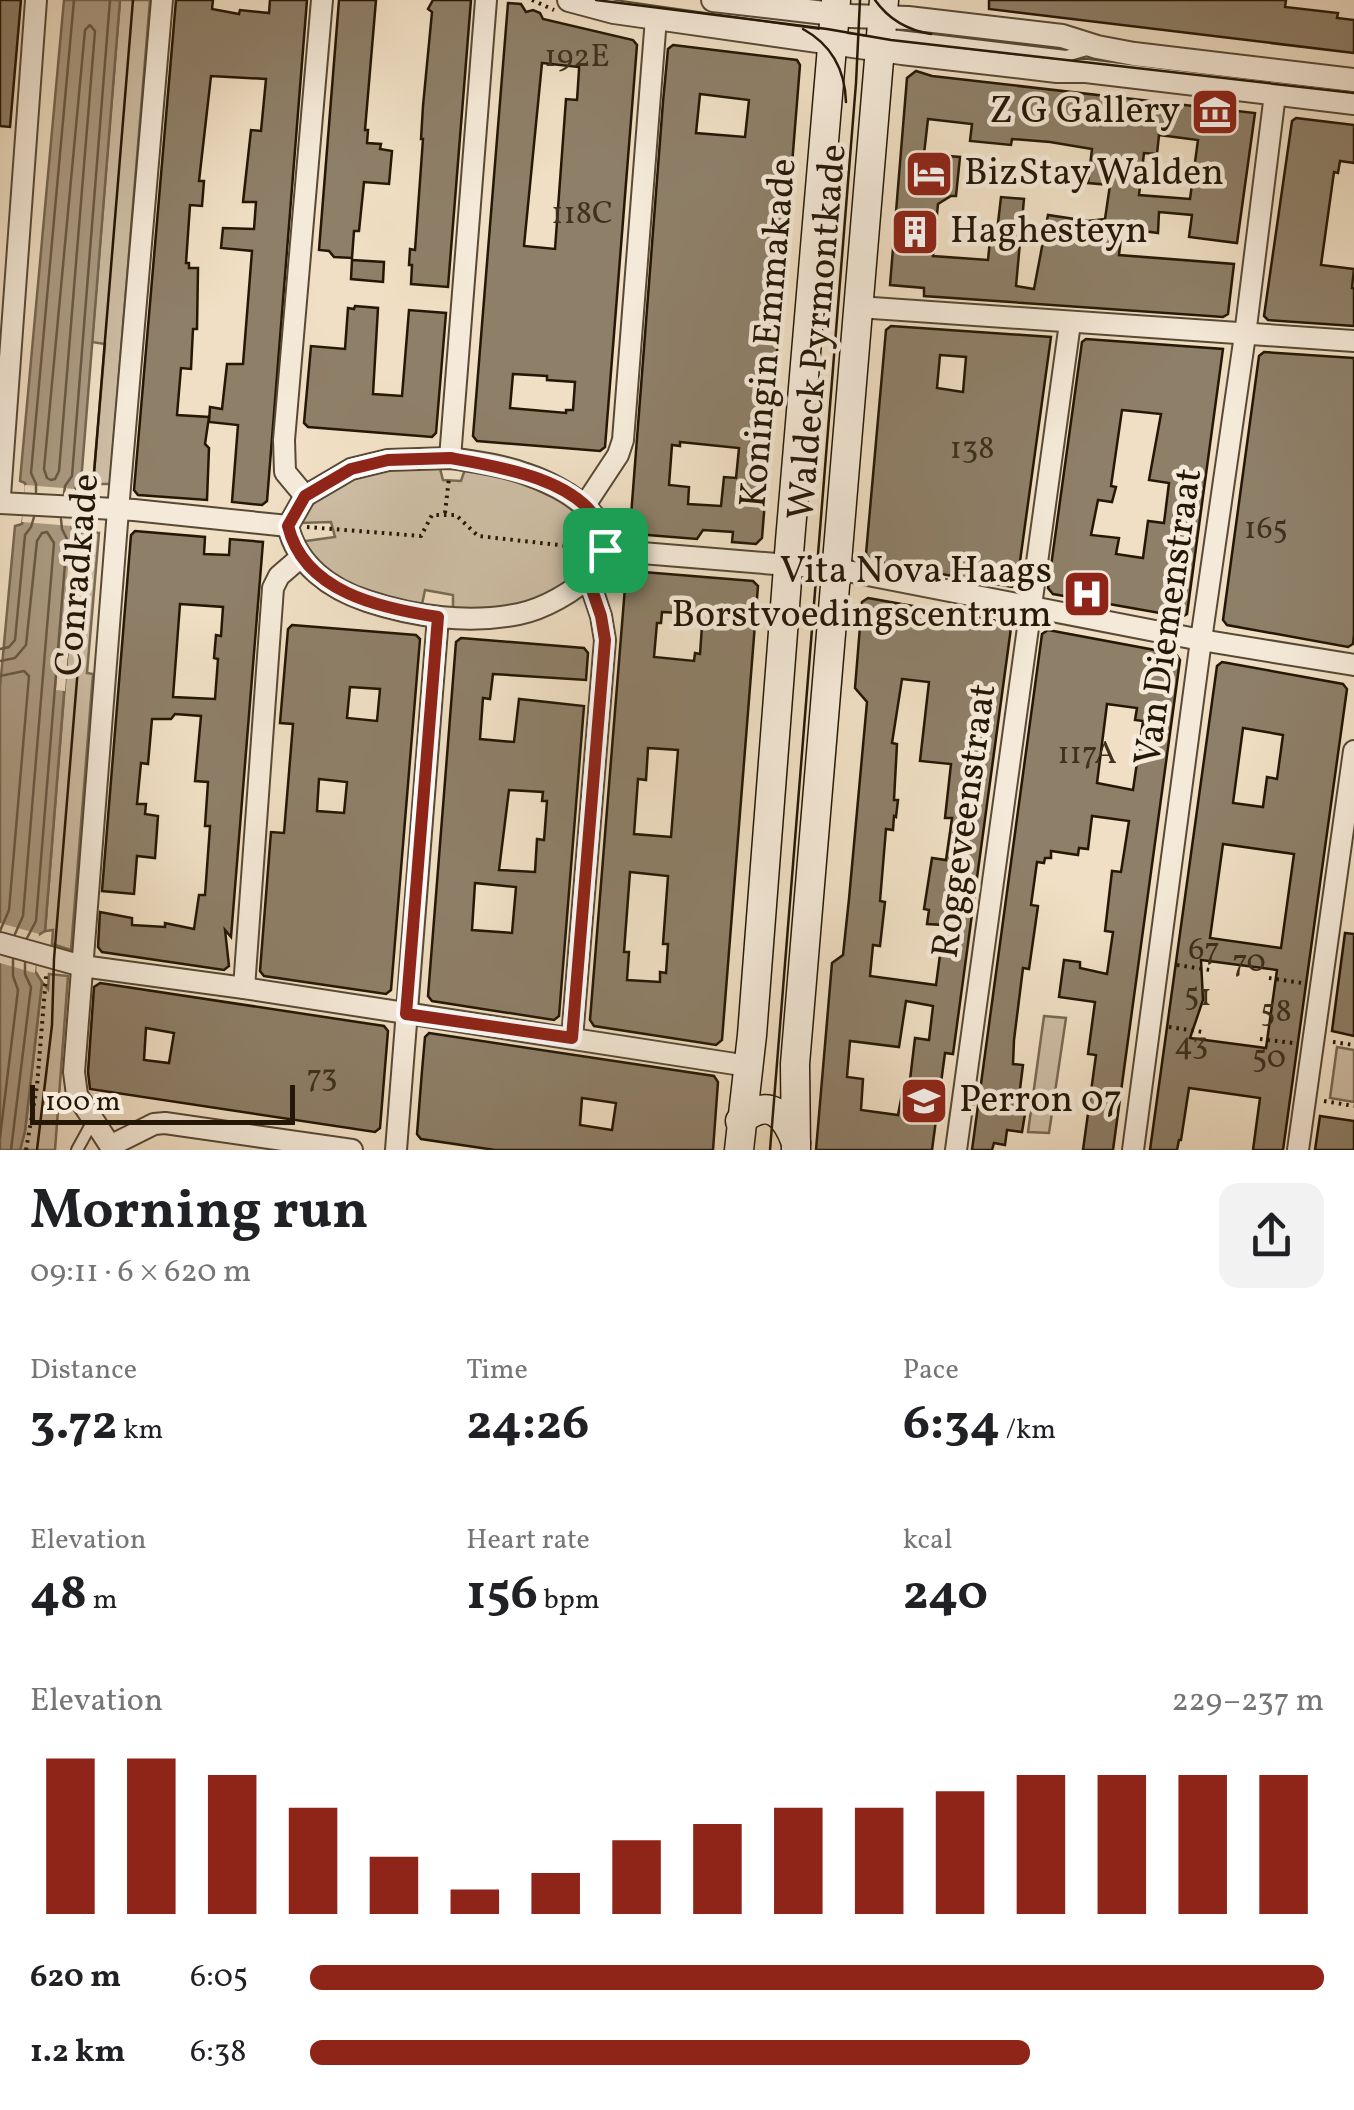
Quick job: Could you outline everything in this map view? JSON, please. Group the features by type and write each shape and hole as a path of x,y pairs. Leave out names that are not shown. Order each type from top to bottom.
{"main road":[{"name":"Koningin Emmakade","path":"738,1150 835,7"},
{"name":"Waldeck Pyrmontkade","path":"796,1147 795,1064 883,25"},
{"path":"740,1121 758,1110 773,1111 784,1118 796,1147"}],"street":[{"path":"36,0 0,499 288,526"},
{"name":"Conradkade","path":"112,1148 74,1085 162,0"},
{"path":"305,496 285,472 284,440 322,0"},
{"path":"450,458 486,0"},
{"path":"569,0 614,12 832,43 908,18 1062,36 1098,47 1354,80"},
{"path":"713,0 835,7 883,25 1058,70 1354,103"},
{"path":"584,505 618,455 622,440 656,18"},
{"name":"Van Diemenstraat","path":"1132,1150 1245,335 1274,94"},
{"path":"858,307 1354,341"},
{"name":"Roggeveenstraat","path":"956,1150 1070,323"},
{"path":"450,458 526,474 584,505 604,534 602,560 588,578 553,601 520,614 438,617 395,610 356,597 323,580 292,542 288,526 305,496 351,469 388,460 450,458"},
{"path":"605,550 836,569 1201,640 1354,665"},
{"path":"244,988 274,588 279,576 301,557"},
{"path":"572,1038 605,640 588,578"},
{"path":"396,1150 438,617"},
{"path":"1298,1150 1354,751"},
{"path":"0,942 82,966 748,1066"},
{"path":"112,1148 154,1124 165,1123 352,1150"}],"lane":[{"path":"883,25 1066,56 1098,47"},
{"path":"1066,56 1086,71"},
{"path":"77,1150 94,1120"}],"path":[{"path":"445,515 450,458"},
{"path":"288,526 421,536 432,515 456,515 478,536 605,550"},
{"path":"26,1150 37,1086 42,955"},
{"path":"1158,962 1210,970"},
{"path":"1269,978 1321,986"},
{"path":"1149,1024 1203,1032"},
{"path":"1260,1039 1354,1046"},
{"path":"1306,1098 1354,1106"}],"shaded area":[{"path":"120,0 150,0 110,484 93,484 105,344 92,342"},
{"path":"439,465 443,480 461,481 466,466 561,500 589,526 595,542 570,537 567,559 590,565 562,590 504,609 453,612 453,595 425,590 421,609 336,580 299,542 335,537 331,522 299,523 312,496 371,470"},
{"path":"99,533 87,673 93,674 71,950 52,944 53,930 45,931 77,535"},
{"path":"49,974 68,976 55,1150 20,1150 42,982 48,989"},
{"path":"1044,1016 1066,1018 1049,1133 1028,1132"},
{"path":"1337,1047 1354,1050 1354,1102 1330,1098"}],"water":[{"path":"64,0 120,0 81,482 85,483 74,491 71,524 77,530 45,931 37,936 35,971 42,982 25,1131 20,1150 0,1150 0,687 15,526 22,524 26,487 20,481"}],"pier":[{"path":"25,485 75,489 72,526 22,522"},
{"path":"72,528 77,530 65,691 56,690"},
{"path":"0,923 39,934 35,973 0,963"}],"building":[{"path":"0,0 21,0 10,127 0,126"},
{"path":"176,0 213,0 212,9 239,14 240,10 269,13 270,0 307,0 267,501 262,505 232,502 238,425 209,422 210,407 222,409 227,364 243,364 252,251 221,248 223,228 254,229 256,202 243,202 251,130 261,131 266,79 211,76 199,181 204,181 202,206 190,205 186,263 189,268 198,268 197,329 193,329 191,369 181,368 177,415 209,417 205,444 209,448 207,500 138,495 134,490"},
{"path":"339,0 376,0 365,130 367,143 381,144 380,149 392,151 389,184 364,182 352,258 334,257 329,251 319,250"},
{"path":"433,0 471,0 448,287 411,284 409,265 410,249 415,250 432,12 428,9"},
{"path":"989,0 1286,0 1285,7 1338,13 1337,18 1354,20 1354,53 989,9"},
{"path":"508,3 521,4 526,12 533,10 543,19 633,40 637,45 605,447 600,451 477,441 473,436","holes":["542,63 579,67 577,100 566,99 555,249 524,246","513,374 575,382 573,410 566,413 510,408"]},
{"path":"673,45 797,60 800,65 762,538 756,544 732,542 733,532 703,530 697,539 635,534 630,529 668,49","holes":["700,94 749,100 745,137 696,133","680,442 739,448 736,478 724,477 721,506 688,504 689,487 669,485 672,445 680,446"]},
{"path":"916,71 1255,113 1237,243 1189,237 1192,215 1159,212 1158,233 1122,228 1119,255 1234,264 1228,314 1223,317 924,296 924,288 890,285 907,78","holes":["928,119 972,124 970,141 1011,145 1012,139 1092,149 1088,183 1110,185 1105,219 1088,221 1048,215 1034,289 1016,286 1024,199 1001,197 996,240 990,240 988,260 933,256 938,204 956,196 960,157 924,154","1159,135 1198,140 1190,199 1139,195 1144,153 1157,154"]},
{"path":"1296,118 1354,125 1354,163 1340,161 1338,173 1334,172 1321,265 1354,269 1354,326 1268,320 1264,316 1292,121"},
{"path":"352,260 384,262 383,282 351,279"},
{"path":"348,308 378,308 373,394 402,396 409,310 446,313 436,433 432,437 308,427 304,423 311,346 345,349"},
{"path":"891,326 1051,337 1017,583 1012,587 871,561 866,554 886,330","holes":["940,355 966,357 963,392 937,388"]},
{"path":"1086,339 1223,349 1187,614 1182,617 1053,594 1048,588 1082,342","holes":["1122,410 1161,414 1149,480 1169,483 1164,523 1148,521 1143,558 1116,554 1119,538 1091,535 1098,500 1112,502 1116,487 1111,486"]},
{"path":"1264,352 1354,358 1354,635 1353,644 1348,647 1227,625 1223,620 1259,356"},
{"path":"135,531 205,537 204,554 229,555 230,539 263,542 231,937 225,930 229,966 224,970 102,952 98,947 100,912 132,918 132,925 165,927 165,923 194,929 199,895 205,895 210,826 205,826 208,782 195,781 201,716 175,714 171,719 152,719 148,764 141,763 137,804 146,804 145,814 158,816 155,858 137,856 134,894 102,891 131,535","holes":["180,604 223,607 221,636 216,635 215,699 173,697"]},
{"path":"631,571 753,581 758,586 722,1040 716,1045 594,1026 590,1020 626,575","holes":["662,612 697,614 697,625 702,626 700,654 695,653 694,661 654,657","648,748 678,750 671,837 634,834 638,779 646,780","630,872 668,876 663,944 668,944 666,973 660,972 660,982 627,980 629,952 624,952"]},
{"path":"868,598 1008,623 1011,628 953,1054 945,1053 932,1150 816,1150 832,963 843,955 867,702 855,688 862,602","holes":["902,679 929,682 920,761 951,764 945,818 952,818 946,860 932,858 924,909 929,910 927,924 944,925 936,985 870,976 873,945 880,946 885,902 880,901 886,829 893,830 898,800 894,800 897,744 892,743","906,1001 933,1006 929,1040 915,1038 909,1088 902,1094 898,1115 861,1110 863,1079 847,1077 850,1041 899,1047"]},
{"path":"292,625 416,635 420,639 391,990 386,994 264,976 260,971 271,832 284,833 293,724 280,723 288,629","holes":["350,687 380,689 377,721 347,718","319,779 347,782 344,813 317,811"]},
{"path":"1048,630 1176,654 1180,660 1113,1150 1083,1150 1096,1055 1088,1054 1095,1002 1059,997 1064,960 1080,962 1080,968 1107,974 1113,932 1105,931 1112,871 1121,872 1129,821 1092,816 1088,849 1079,848 1078,855 1051,851 1051,858 1037,862 1031,905 1038,906 1029,969 1023,968 1014,1040 1013,1064 1023,1065 1017,1113 1025,1114 1022,1132 1007,1130 1005,1145 994,1143 992,1150 972,1150 1042,634","holes":["1107,704 1137,708 1135,720 1143,721 1133,790 1097,783"]},
{"path":"461,638 584,648 588,653 586,680 493,674 490,699 483,698 480,739 514,742 519,699 584,706 559,1016 554,1020 432,1001 428,996 456,642","holes":["509,790 543,792 542,801 547,801 544,840 537,839 535,872 499,870","475,883 516,887 512,933 472,930"]},
{"path":"1222,662 1343,684 1347,689 1283,1150 1253,1150 1260,1098 1189,1088 1177,1150 1150,1150 1217,666","holes":["1243,728 1283,735 1277,779 1267,777 1263,807 1233,803","1223,844 1294,854 1281,948 1210,938","1201,960 1277,970 1266,1048 1190,1038 1203,1000"]},
{"path":"1345,933 1354,934 1354,1036 1332,1031"},
{"path":"100,983 384,1026 388,1031 380,1128 375,1132 90,1089 94,987","holes":["146,1028 174,1033 169,1063 144,1060"]},
{"path":"429,1033 714,1076 718,1082 713,1150 495,1150 421,1139 417,1134 425,1037","holes":["582,1098 616,1103 612,1130 580,1125"]},
{"path":"1320,1116 1354,1121 1354,1150 1315,1150"}],"tram line":[{"path":"37,1150 52,1025 54,959 133,0"},
{"path":"596,0 891,40 1354,93"},
{"path":"770,1150 860,0"},
{"path":"875,0 899,23 931,34"},
{"path":"803,29 835,59 846,102"}],"place":[{"name":"Z G Gallery","path":"1215,112"},
{"name":"BizStay Walden","path":"929,174"},
{"name":"Haghesteyn","path":"915,232"},
{"name":"Vita Nova Haags Borstvoedingscentrum","path":"1087,594"},
{"name":"Perron 07","path":"924,1101"}],"route":[{"path":"450,458 526,474 559,489 584,505 598,522 605,550 588,578 605,640 572,1038 406,1014 438,617 395,610 323,580 301,557 288,526 305,496 351,469 388,460 450,458"}]}
